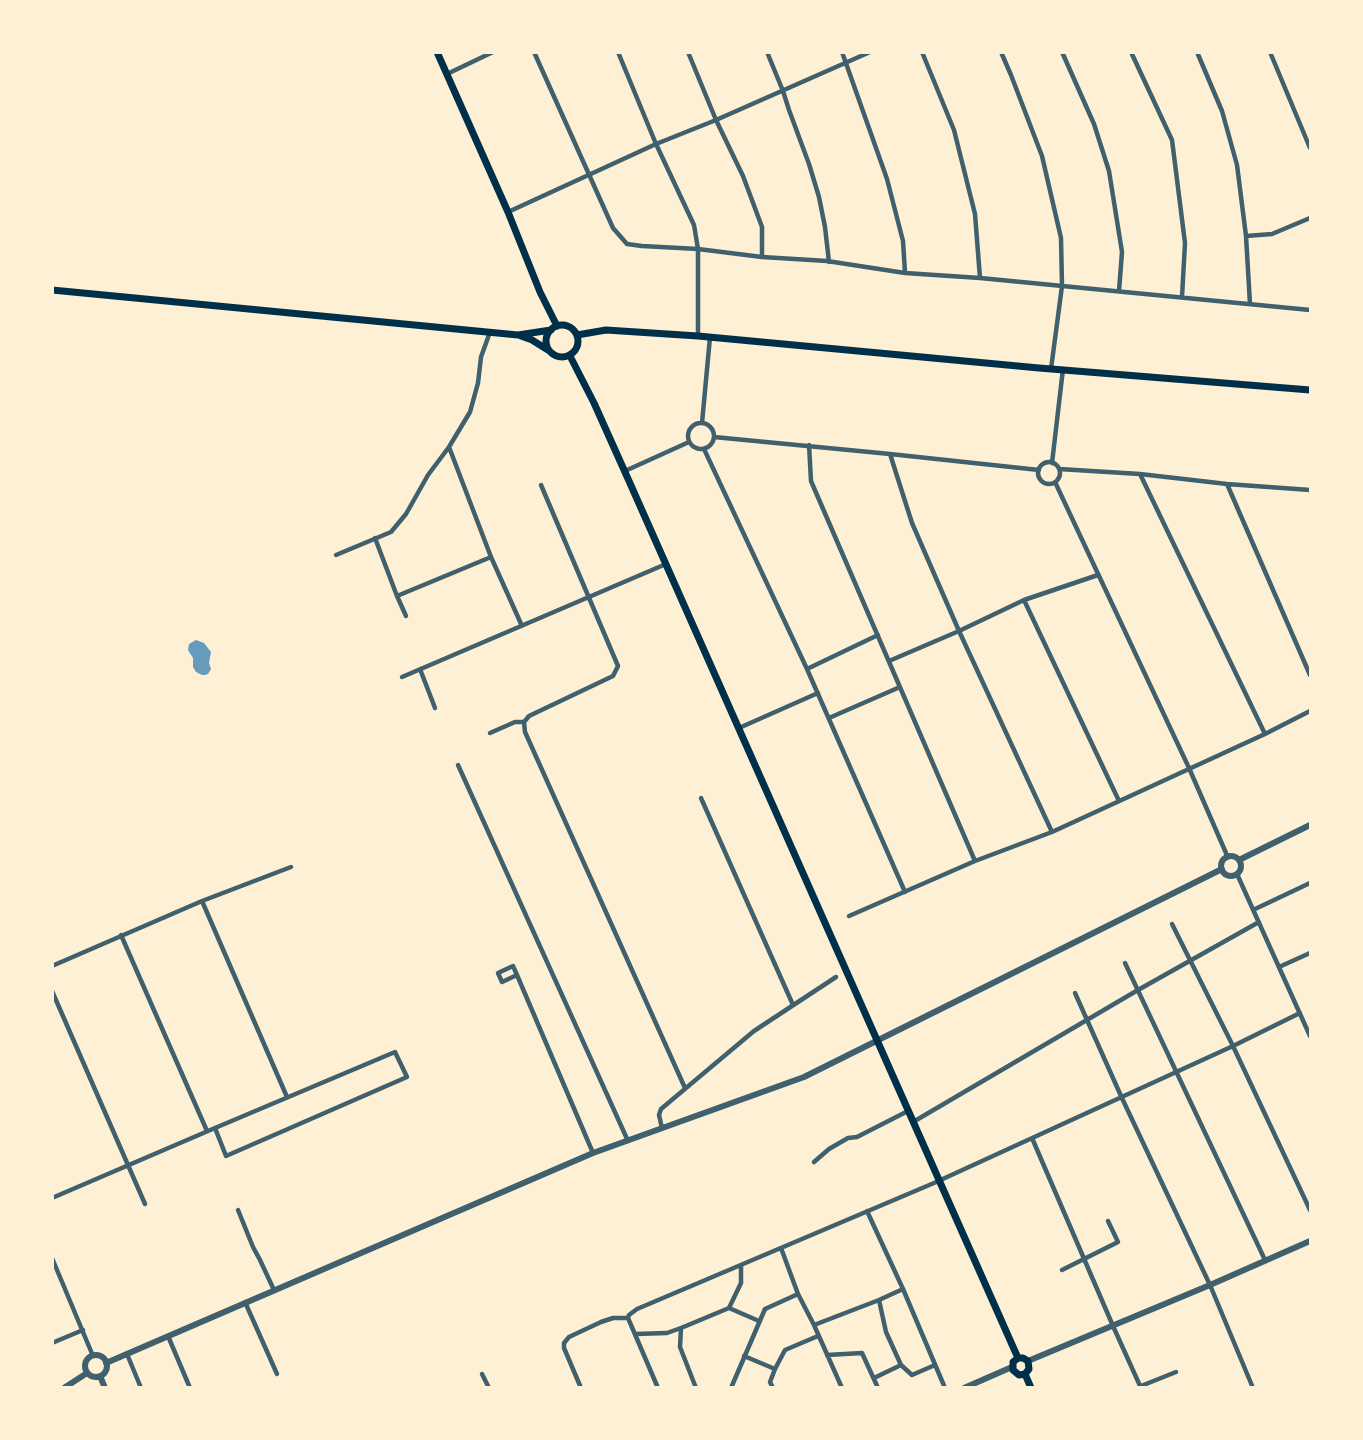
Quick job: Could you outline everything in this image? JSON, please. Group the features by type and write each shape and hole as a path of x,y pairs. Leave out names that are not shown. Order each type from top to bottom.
{"main road":[{"path":"437,52 508,212 554,328"},
{"path":"52,290 518,335 532,340 552,355 561,358 570,356 577,349 577,335 571,328 561,325 518,335"},
{"path":"549,351 546,342 548,333 554,328"},
{"path":"577,335 606,330 698,336 1050,369 1311,390"},
{"path":"570,356 594,403 666,564 1018,1358"},
{"path":"1018,1358 1028,1361 1029,1369 1025,1374 1017,1374 1012,1367 1013,1362 1018,1358"},
{"path":"1025,1374 1031,1388"}],"street":[{"path":"447,74 493,52"},
{"path":"534,52 613,228 627,244 829,262 905,273 980,278 1311,310"},
{"path":"618,52 656,144 694,225 698,249 698,336"},
{"path":"688,52 716,120 743,176 762,227 762,257"},
{"path":"767,52 783,91 819,197 829,262"},
{"path":"842,52 887,179 903,241 905,273"},
{"path":"508,212 656,144 870,52"},
{"path":"922,52 957,141 975,214 980,278"},
{"path":"1001,52 1042,156 1061,238 1062,286 1050,369"},
{"path":"1062,52 1094,124 1109,171 1122,252 1119,291"},
{"path":"1131,52 1172,140 1185,243 1182,297"},
{"path":"1197,52 1222,111 1237,165 1246,236 1250,304"},
{"path":"1270,52 1311,148"},
{"path":"1246,236 1272,234 1311,218"},
{"path":"336,555 391,532 406,514 470,412 478,383 481,357 490,332"},
{"path":"702,423 710,337"},
{"path":"1052,463 1063,369"},
{"path":"702,423 710,426 714,437 711,445 704,449 695,448 688,438 689,430 694,425 702,423"},
{"path":"714,437 890,453 1039,470"},
{"path":"624,471 689,442"},
{"path":"809,446 811,481 975,861"},
{"path":"448,447 491,557 522,626"},
{"path":"704,449 818,693 905,892"},
{"path":"890,453 912,523 1052,832"},
{"path":"1059,469 1059,476 1055,482 1044,483 1039,477 1040,467 1045,463 1052,463 1059,469 1311,490"},
{"path":"1140,474 1265,734"},
{"path":"1055,482 1190,768 1227,858"},
{"path":"1227,484 1311,675"},
{"path":"541,485 618,666 613,676 529,716 524,722 525,732 685,1088"},
{"path":"375,538 406,616"},
{"path":"397,596 491,557"},
{"path":"402,677 666,564"},
{"path":"889,661 1024,600 1098,575"},
{"path":"1024,600 1119,801"},
{"path":"807,669 878,635"},
{"path":"420,669 435,708"},
{"path":"828,718 900,687"},
{"path":"739,728 818,693"},
{"path":"849,916 975,861 1052,832 1311,711"},
{"path":"490,733 514,722 524,722"},
{"path":"458,765 628,1141"},
{"path":"701,798 793,1005"},
{"path":"1239,860 1311,825"},
{"path":"1222,869 1223,861 1233,857 1239,860 1241,866 1237,874"},
{"path":"52,966 202,901 291,867"},
{"path":"106,1363 593,1153 804,1077 1222,869"},
{"path":"1222,869 1228,875 1237,874"},
{"path":"1237,874 1311,1036"},
{"path":"1253,910 1311,883"},
{"path":"202,901 287,1097"},
{"path":"913,1122 1259,922"},
{"path":"1172,924 1311,1210"},
{"path":"122,935 207,1131"},
{"path":"1279,967 1311,953"},
{"path":"1125,963 1265,1260"},
{"path":"517,975 593,1153"},
{"path":"662,1128 658,1115 661,1109 685,1088 747,1036 836,977"},
{"path":"52,991 145,1204"},
{"path":"1075,993 1210,1285 1253,1388"},
{"path":"628,1318 637,1309 939,1180 1233,1046 1300,1013"},
{"path":"52,1198 207,1131 395,1052 406,1077 226,1156 215,1128"},
{"path":"814,1162 829,1149 848,1138 857,1137 908,1111"},
{"path":"1032,1138 1141,1387 1176,1372"},
{"path":"238,1210 274,1290"},
{"path":"867,1211 945,1388"},
{"path":"1062,1269 1118,1242 1108,1221"},
{"path":"1028,1361 1311,1241"},
{"path":"781,1248 798,1294 842,1388"},
{"path":"52,1258 93,1356"},
{"path":"635,1334 667,1333 729,1308 741,1283 741,1265"},
{"path":"814,1325 903,1289"},
{"path":"731,1388 765,1309 798,1294"},
{"path":"879,1300 886,1332 901,1365 912,1375 935,1365"},
{"path":"246,1302 277,1374"},
{"path":"729,1308 759,1321"},
{"path":"581,1388 563,1345 569,1337 601,1322 613,1318 628,1318"},
{"path":"628,1318 658,1388"},
{"path":"681,1328 680,1347 696,1388"},
{"path":"52,1343 83,1330"},
{"path":"168,1336 190,1388"},
{"path":"773,1388 770,1382 785,1350 818,1336"},
{"path":"827,1355 862,1353 878,1388"},
{"path":"127,1354 141,1388"},
{"path":"93,1356 100,1356 106,1363 105,1372 100,1376 91,1376 85,1366 93,1356"},
{"path":"744,1356 775,1369"},
{"path":"874,1378 901,1365"},
{"path":"964,1388 1012,1367"},
{"path":"63,1388 87,1372"},
{"path":"482,1374 489,1388"},
{"path":"100,1376 105,1388"}],"water":[{"path":"196,640 204,643 211,652 209,663 211,669 205,675 196,672 193,667 193,658 188,650 189,644"}]}
